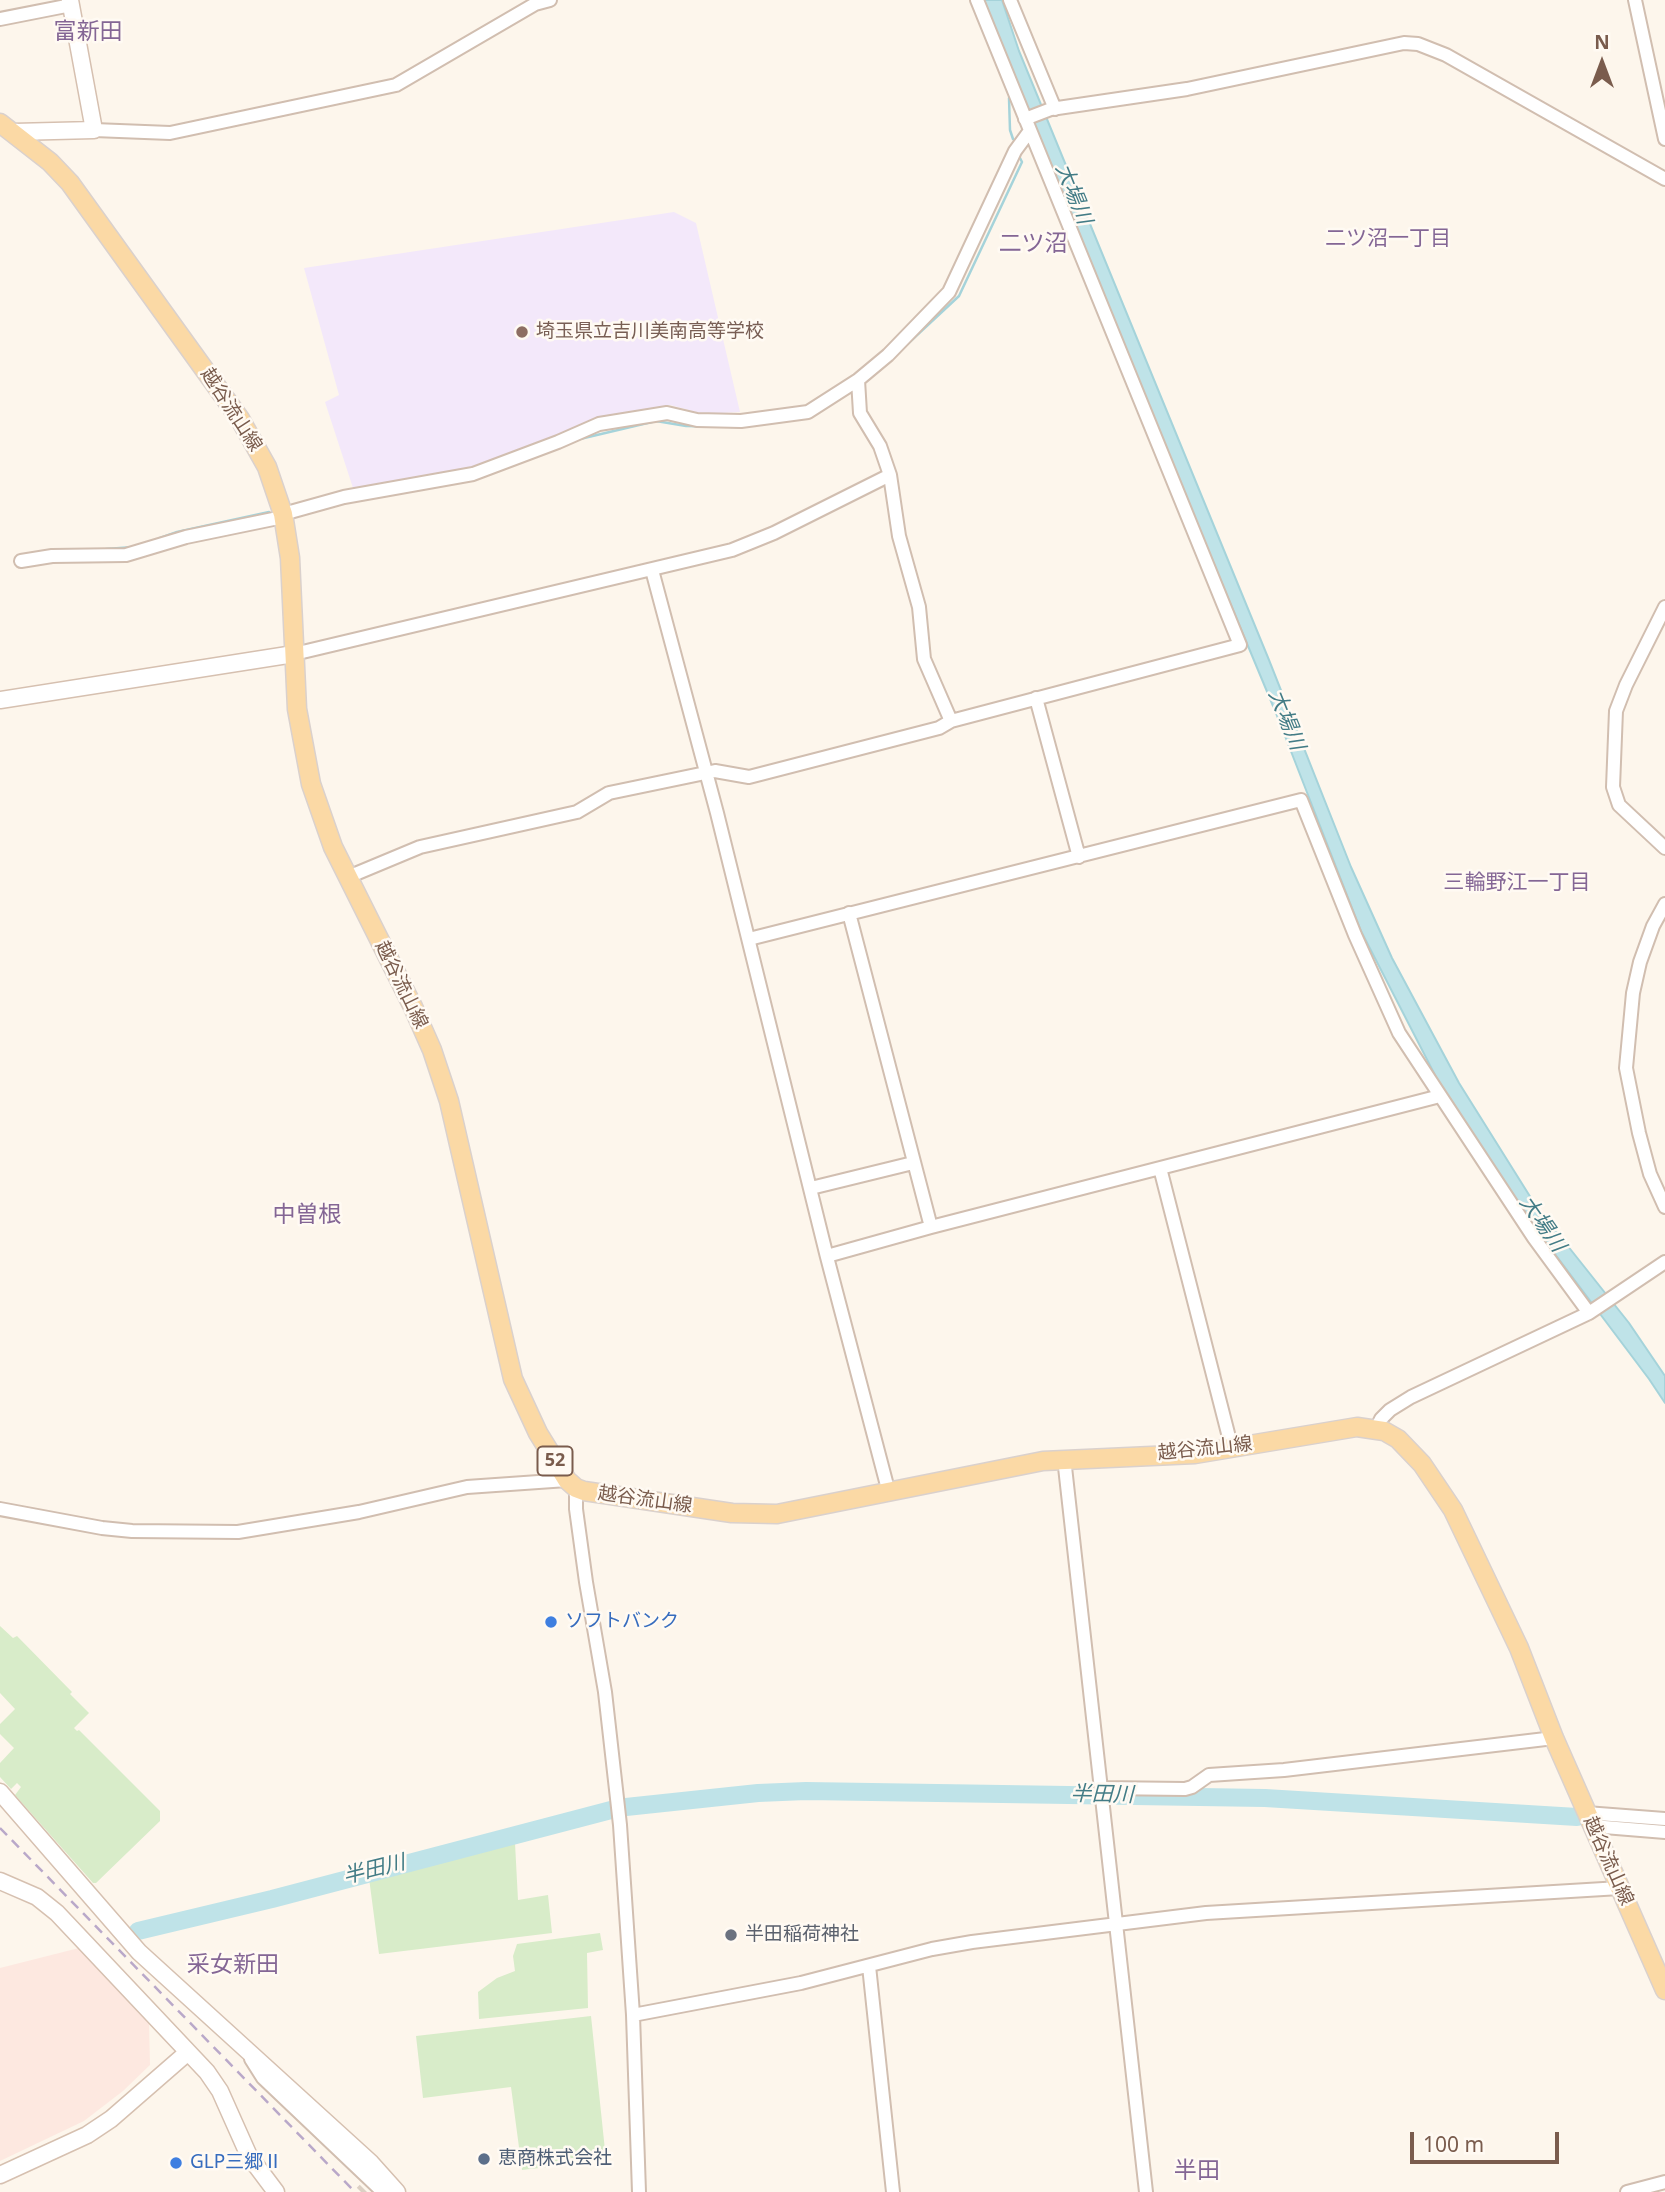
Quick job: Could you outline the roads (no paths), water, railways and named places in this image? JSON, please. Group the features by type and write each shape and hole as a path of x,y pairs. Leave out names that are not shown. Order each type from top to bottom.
{"main road":[{"name":"越谷流山線","path":"5,129 70,183 225,398 257,447 283,515 291,567 297,709 311,784 333,847 432,1050 449,1101 513,1379 538,1433 572,1484 732,1513 761,1515 793,1512 1002,1468 1064,1458 1174,1455 1232,1449 1357,1427 1376,1429 1392,1435 1410,1450 1436,1481 1450,1504 1519,1648 1554,1738 1665,1990"}],"street":[{"path":"5,129 170,133 396,85 535,4 550,0"},
{"path":"348,877 420,847 577,812 609,793 705,772 715,771 749,777 1240,645 977,0"},
{"path":"1010,0 1053,109"},
{"path":"1635,0 1665,139"},
{"path":"0,19 70,3 94,131"},
{"path":"1027,118 1053,109 1187,89 1404,43 1418,44 1446,55 1665,179"},
{"path":"21,561 52,556 126,555 186,537 283,515 344,496 473,474 599,424 667,413 697,420 741,421 808,412 859,384 949,292 1016,151 1029,132"},
{"path":"859,384 860,413 880,446 890,475 899,536 919,607 924,659 951,721"},
{"path":"0,700 294,654 732,550 774,533 890,475"},
{"path":"652,569 889,1493"},
{"path":"1665,607 1616,710 1614,787 1619,805 1665,848"},
{"path":"1036,698 1079,857"},
{"path":"749,939 1301,800 1355,935 1399,1034 1534,1237 1591,1311"},
{"path":"1665,904 1653,926 1640,962 1633,993 1626,1068 1644,1154 1665,1207"},
{"path":"849,913 931,1227"},
{"path":"827,1256 1440,1096"},
{"path":"811,1188 913,1163"},
{"path":"1160,1168 1232,1449"},
{"path":"1376,1429 1390,1410 1411,1397 1591,1311 1665,1262"},
{"path":"1064,1458 1146,2192"},
{"path":"0,1508 122,1530 238,1532 359,1512 467,1487 572,1484 606,1692 620,1825 633,2015 639,2192"},
{"path":"1101,1792 1185,1789 1209,1775 1298,1768 1554,1738"},
{"path":"0,1791 139,1952 372,2163 397,2192"},
{"path":"1589,1819 1665,1819"},
{"path":"1589,1819 1665,1832"},
{"path":"0,1881 37,1897 57,1913 213,2080 249,2156 276,2192"},
{"path":"633,2015 801,1983 972,1942 1206,1913 1620,1888"},
{"path":"869,1966 893,2192"},
{"path":"246,2049 262,2078 368,2185 383,2192"},
{"path":"0,2175 87,2134 111,2119 163,2077 188,2052"},
{"path":"1627,2192 1665,2182"}],"water":[{"name":"大場川","path":"983,0 1002,0 1019,51 1351,867 1392,958 1459,1083 1536,1206 1629,1323 1665,1376 1665,1403 1491,1169 1437,1079 1361,931 1278,718 1036,137"}],"waterway":[{"path":"1009,98 1010,130 1013,139"},
{"path":"901,350 959,296 1022,162 1020,158"},
{"path":"580,439 656,421 686,426 739,427"},
{"path":"473,480 545,453"},
{"path":"160,538 269,512"},
{"path":"106,549 134,547"},
{"name":"半田川","path":"626,1807 758,1793 806,1791 1265,1798 1577,1817"},
{"name":"半田川","path":"138,1931 272,1899 611,1810"},
{"name":"半田川","path":"1626,1822 1665,1825"}],"tunnel":[{"path":"361,2192 364,2189"}],"railway":[{"path":"0,1828 355,2192"}],"place":[{"name":"埼玉県立吉川美南高等学校","path":"522,332"},
{"name":"ソフトバンク","path":"551,1622"},
{"name":"半田稲荷神社","path":"731,1935"},
{"name":"恵商株式会社","path":"484,2159"},
{"name":"GLP三郷Ⅱ","path":"176,2163"}],"district":[{"name":"富新田","path":"88,32"},
{"name":"二ツ沼一丁目","path":"1388,239"},
{"name":"二ツ沼","path":"1033,244"},
{"name":"三輪野江一丁目","path":"1517,883"},
{"name":"中曽根","path":"307,1215"},
{"name":"采女新田","path":"233,1965"},
{"name":"半田","path":"1197,2171"}]}
